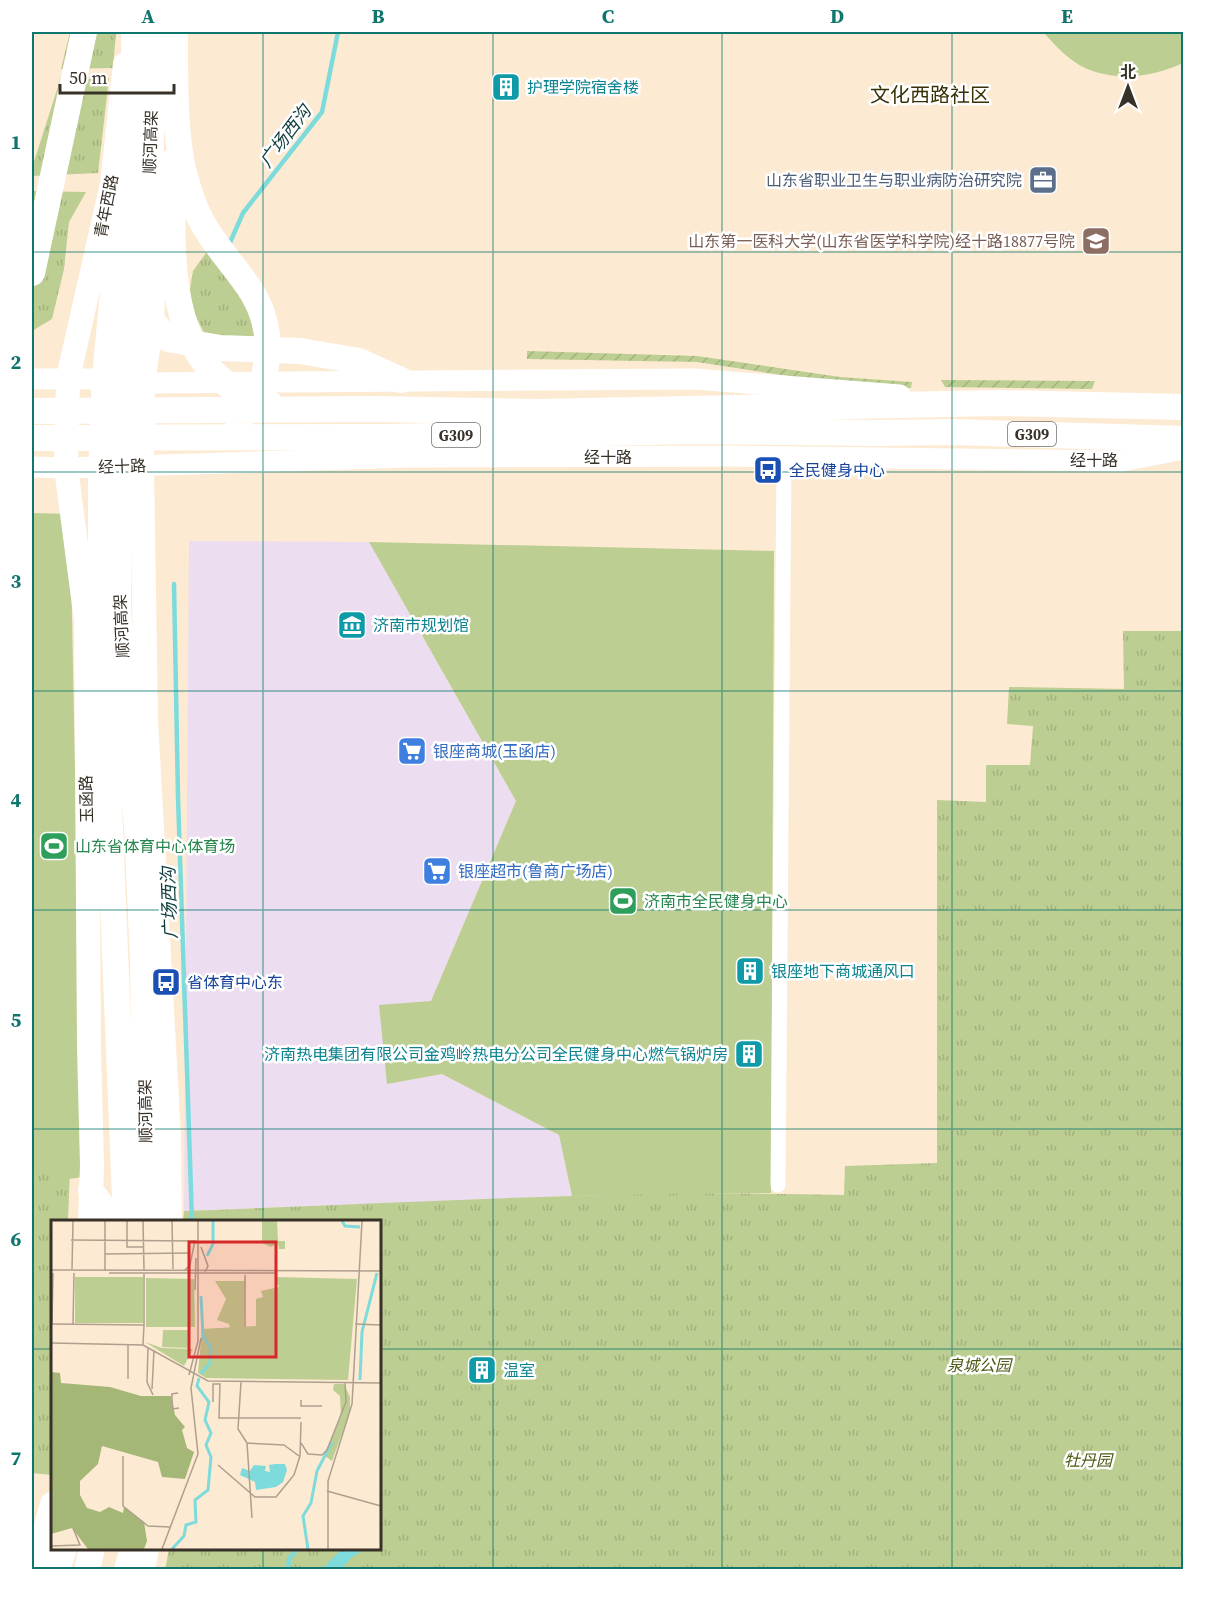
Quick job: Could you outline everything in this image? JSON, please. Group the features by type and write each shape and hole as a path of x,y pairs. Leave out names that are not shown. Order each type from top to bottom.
{"highway":[{"path":"32,273 84,32"},
{"name":"顺河高架","path":"126,1220 101,609 101,475 105,377 135,90 134,32"},
{"path":"167,32 172,248 176,294 184,323 194,346 210,370 232,387 255,400 280,407 309,411"},
{"path":"158,438 203,435 225,428 239,419 258,393 267,366 268,350 264,320 259,305 252,292 214,243 200,218 185,176 167,32"},
{"name":"顺河高架","path":"147,1220 143,960 139,860 118,609 119,515 124,384 140,238 167,32"},
{"path":"32,180 47,157 67,107"},
{"path":"152,321 168,339 220,348 300,351 359,361 401,380"},
{"name":"G309","path":"32,411 538,412 999,403 1184,406"},
{"name":"经十路","path":"32,438 398,437 694,430 952,432 1184,439"},
{"path":"91,1191 103,1207 105,1220"},
{"path":"50,1569 55,1550"},
{"path":"57,1569 63,1550"},
{"path":"87,1569 92,1550"},
{"path":"114,1569 117,1550"},
{"path":"127,1569 132,1550"}],"main road":[{"name":"青年西路","path":"68,378 112,184 129,32"},
{"path":"167,32 152,321 143,383 142,466 146,720 170,1138 170,1220"},
{"path":"32,379 68,378 143,383 694,379 999,403"},
{"name":"玉函路","path":"68,378 66,468 86,620 93,1164 90,1220"},
{"path":"412,457 357,451 345,446 334,430 331,420 333,401 342,392 508,390 524,380"},
{"name":"经十路","path":"32,467 66,468 412,457 784,457 1122,461 1184,449"},
{"path":"90,1065 165,1060"},
{"path":"34,1569 51,1508"},
{"path":"142,1569 147,1550"}],"street":[{"path":"778,1185 784,457"}],"shaded area":[{"path":"189,541 369,542 516,801 431,1001 387,1084 442,1074 559,1135 572,1196 184,1211"}],"green space":[{"path":"70,32 116,32 113,68 61,69"},
{"path":"1043,32 1183,32 1183,63 1160,72 1135,76 1110,75 1085,68 1073,61"},
{"path":"61,77 109,78 98,173 32,176 32,168"},
{"path":"32,191 86,192 69,222 64,269 52,319 32,331"},
{"path":"211,246 247,299 260,331 256,347 210,345 188,301 193,271"},
{"path":"527,351 697,356 840,377 912,382 911,388 840,384 697,362 527,359"},
{"path":"941,380 1095,381 1092,389 945,387"},
{"name":"山东省体育中心体育场","path":"32,513 70,514 83,1177 32,1184"},
{"name":"济南市全民健身中心","path":"369,542 774,551 771,1193 572,1196 559,1135 442,1074 387,1084 379,1005 431,1001 516,801"},
{"name":"泉城公园","path":"1123,631 1183,631 1183,1569 165,1570 169,1550 381,1550 381,1220 183,1220 184,1211 596,1195 844,1195 845,1166 937,1163 937,800 986,802 986,765 1030,765 1033,726 1007,724 1009,687 1124,689"},
{"path":"32,1167 70,1167 68,1220 51,1220 51,1475 32,1473"}],"water":[{"path":"341,1550 364,1550 352,1557 341,1569 322,1569"}],"waterway":[{"name":"广场西沟","path":"228,247 243,213 322,112 338,32"},
{"name":"广场西沟","path":"174,584 178,797 192,1220"},
{"name":"广场西沟","path":"288,1570 289,1559 296,1550"}],"place":[{"name":"护理学院宿舍楼","path":"506,87"},
{"name":"山东省职业卫生与职业病防治研究院","path":"1043,180"},
{"name":"山东第一医科大学(山东省医学科学院)经十路18877号院","path":"1096,241"},
{"name":"全民健身中心","path":"768,470"},
{"name":"济南市规划馆","path":"352,625"},
{"name":"银座商城(玉函店)","path":"412,751"},
{"name":"山东省体育中心体育场","path":"54,846"},
{"name":"银座超市(鲁商广场店)","path":"437,871"},
{"name":"济南市全民健身中心","path":"623,901"},
{"name":"银座地下商城通风口","path":"750,971"},
{"name":"省体育中心东","path":"166,982"},
{"name":"济南热电集团有限公司金鸡岭热电分公司全民健身中心燃气锅炉房","path":"749,1054"},
{"name":"温室","path":"482,1370"}],"district":[{"name":"文化西路社区","path":"930,95"}],"park label":[{"name":"牡丹园","path":"1088,1460"}]}
